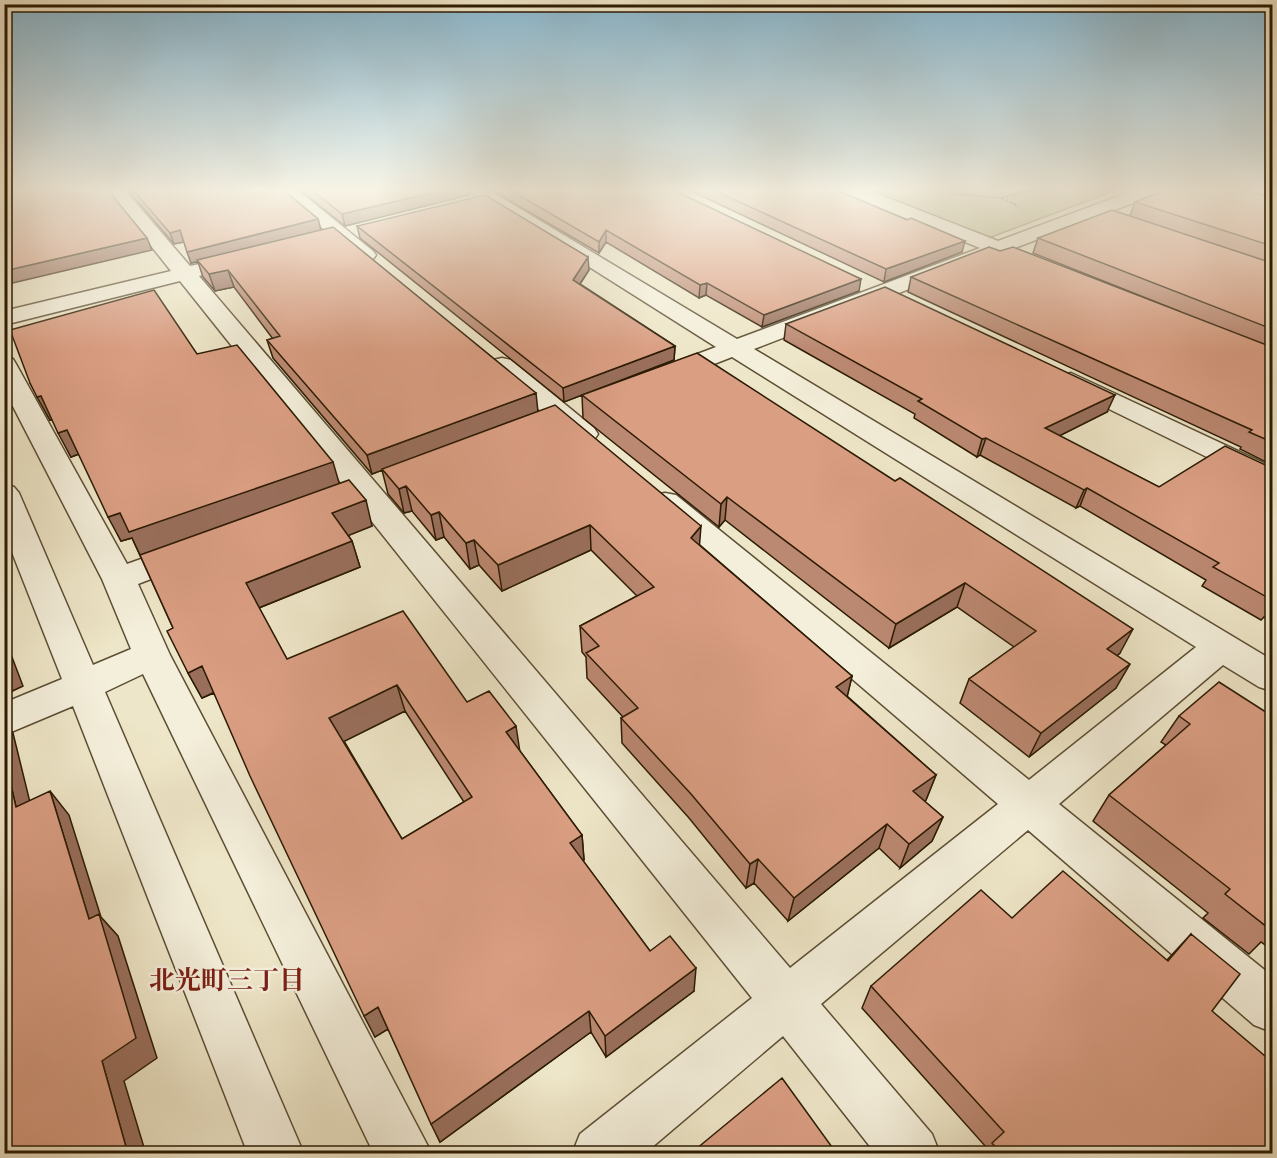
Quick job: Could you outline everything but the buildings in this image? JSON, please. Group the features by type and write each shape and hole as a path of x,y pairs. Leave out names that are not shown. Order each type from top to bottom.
{"street":[{"path":"174,243 203,269 362,490 912,1154"},
{"path":"352,243 387,272"},
{"path":"557,243 734,348 1272,677"},
{"path":"986,243 1030,261"},
{"path":"637,386 1011,243"},
{"path":"4,318 203,269"},
{"path":"852,276 916,307"},
{"path":"479,347 608,453"},
{"path":"4,364 15,409 119,579 152,655 404,1154"},
{"path":"1046,369 1272,478"},
{"path":"529,428 594,402"},
{"path":"644,484 1026,805 1272,1007"},
{"path":"4,493 276,1154"},
{"path":"119,579 218,543"},
{"path":"600,1154 1222,646"},
{"path":"4,720 152,655"}],"district":[{"name":"北光町三丁目","path":"227,980"}]}
